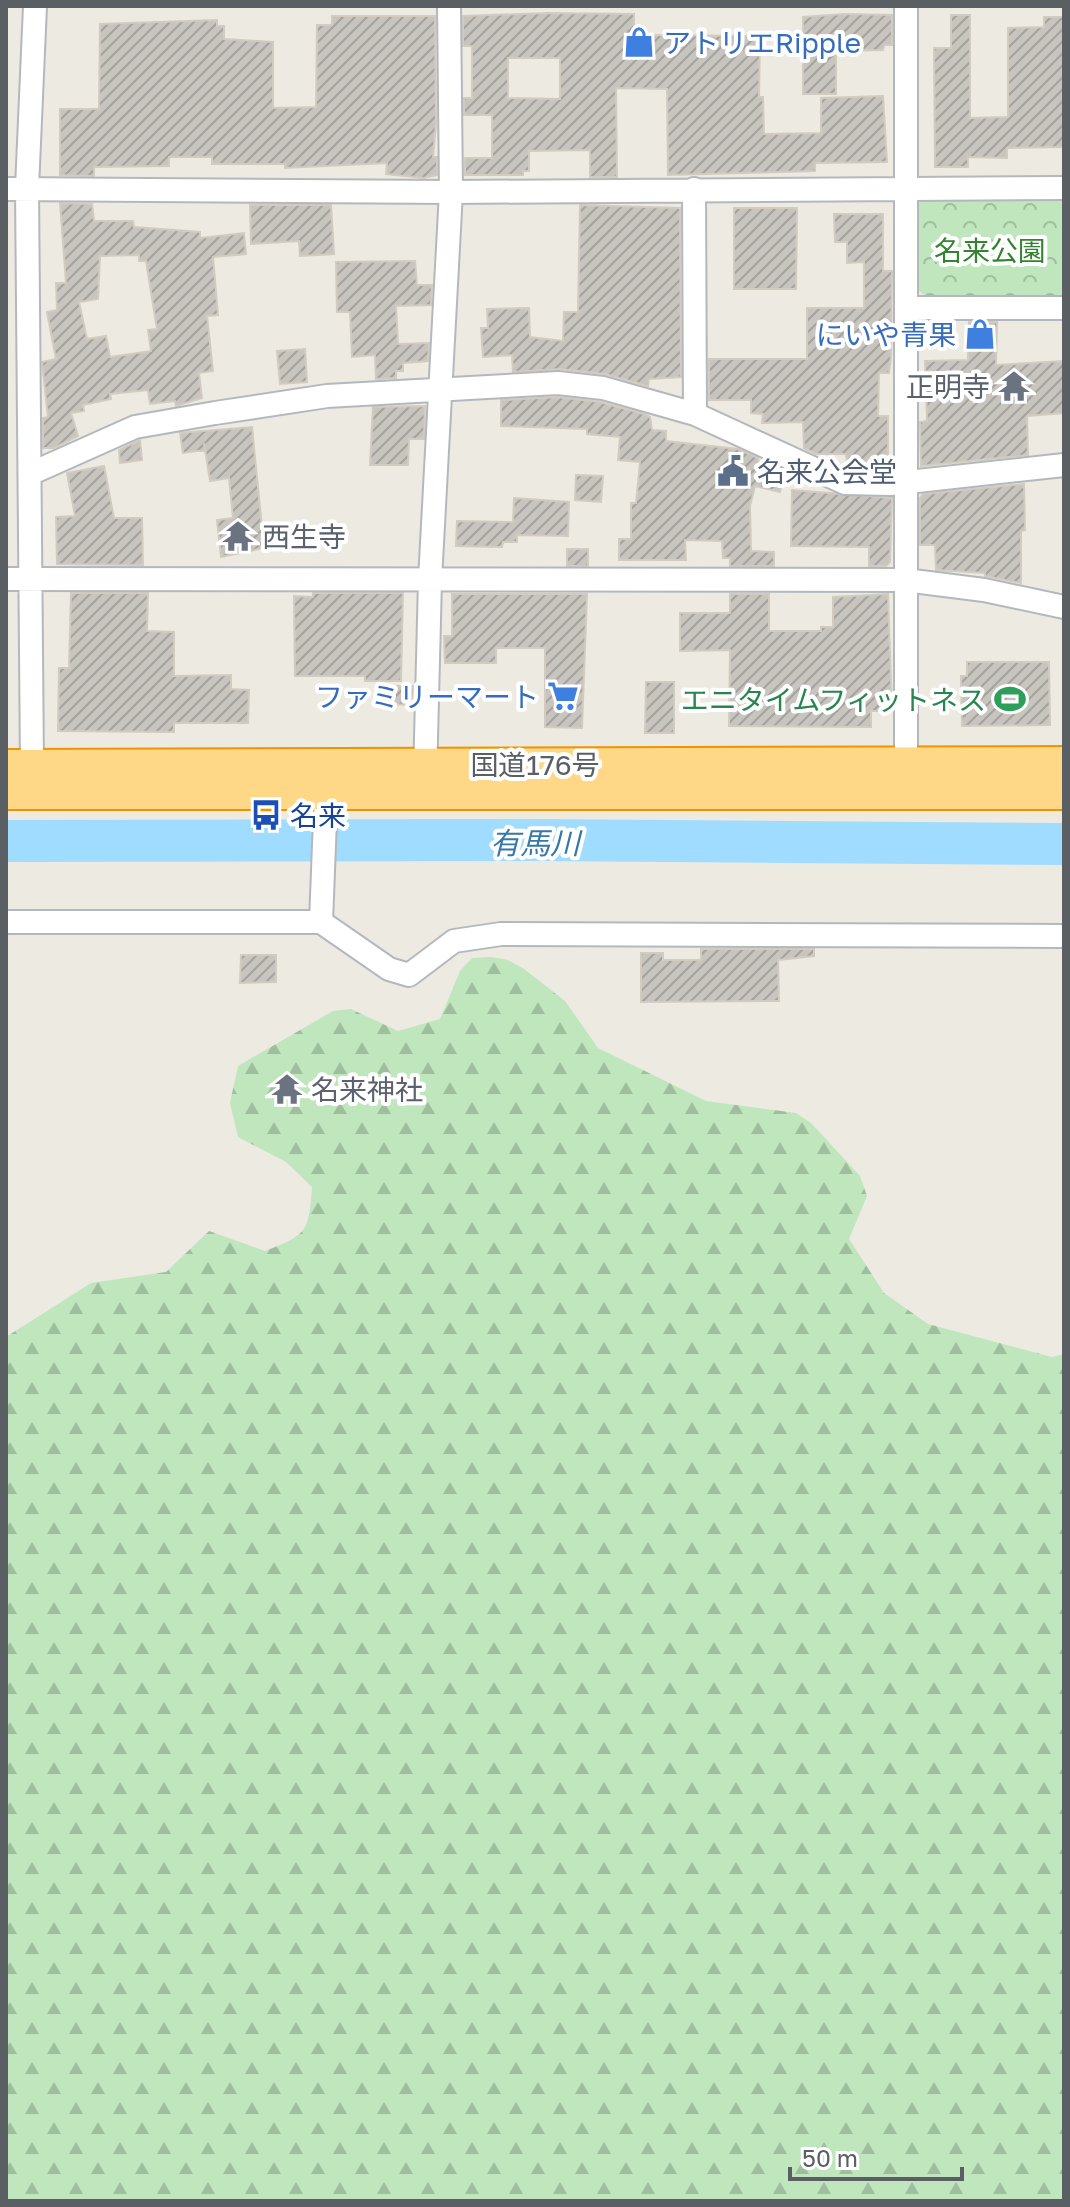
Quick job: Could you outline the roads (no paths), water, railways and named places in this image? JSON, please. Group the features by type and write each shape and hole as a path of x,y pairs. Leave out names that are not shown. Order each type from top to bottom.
{"highway":[{"name":"国道176号","path":"6,793 326,806 425,780 906,762 1064,763"},
{"name":"国道176号","path":"19,766 425,780 1064,793"}],"street":[{"path":"19,766 30,580 32,473 16,188 35,6"},
{"path":"425,780 430,580 451,192 449,6"},
{"path":"906,6 906,762"},
{"path":"16,188 451,192 1064,188"},
{"path":"694,189 695,414"},
{"path":"907,308 1064,308"},
{"path":"32,473 135,427 327,396 441,387 584,383 695,414 845,483 908,481 1064,465"},
{"path":"6,579 905,580 984,590 1064,607"},
{"path":"321,922 326,806"},
{"path":"6,922 321,922 389,969 409,975 454,941 501,934 1064,936"}],"waterway":[{"name":"有馬川","path":"6,841 537,840 1064,844"}],"place":[{"name":"アトリエRipple","path":"639,42"},
{"name":"にいや青果","path":"980,334"},
{"name":"正明寺","path":"1014,386"},
{"name":"名来公会堂","path":"733,471"},
{"name":"西生寺","path":"238,536"},
{"name":"ファミリーマート","path":"563,696"},
{"name":"エニタイムフィットネス","path":"1010,699"},
{"name":"名来","path":"266,815"},
{"name":"名来神社","path":"287,1089"}],"park label":[{"name":"名来公園","path":"990,250"}]}
